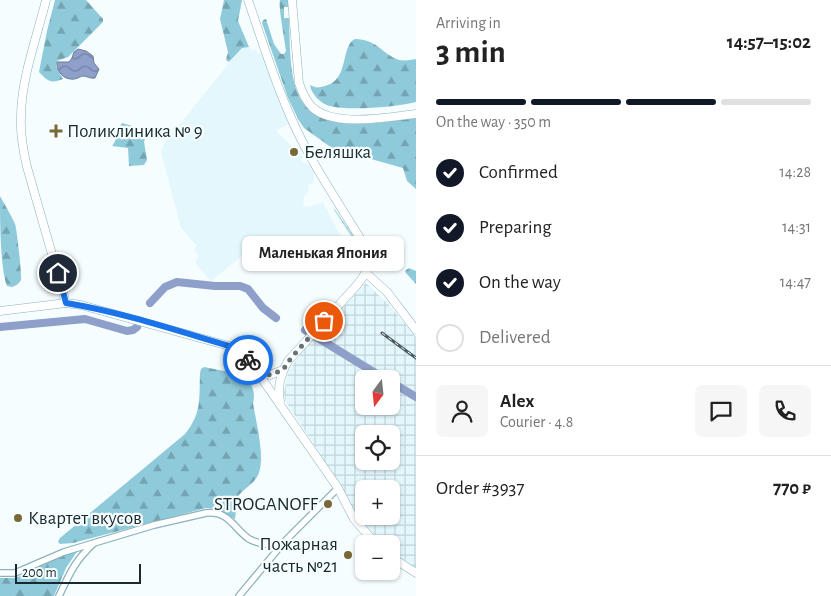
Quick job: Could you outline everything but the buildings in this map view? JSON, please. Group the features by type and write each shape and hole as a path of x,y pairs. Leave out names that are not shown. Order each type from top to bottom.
{"main road":[{"path":"46,0 22,94 22,140 29,175 66,303"},
{"path":"250,0 294,119 322,173 370,251 372,264 367,274 291,358 283,370 278,392 280,403"},
{"path":"293,0 299,83 302,93 312,107 326,115 344,119 377,118 416,112"},
{"path":"367,274 387,292 416,330"},
{"path":"0,311 66,303 81,305 229,346 242,353 280,403 338,488 354,519 368,535"},
{"path":"257,371 270,375 283,370"},
{"path":"400,563 416,573"}],"street":[{"path":"239,596 281,546 338,488"},
{"path":"0,573 14,573 64,552 154,525 214,512 227,517 249,539 281,546"},
{"path":"59,596 73,566 95,543"}],"shaded area":[{"path":"242,47 249,47 252,51 255,49 259,54 261,53 289,124 276,131 303,157 301,162 308,164 314,169 314,180 312,184 308,185 309,191 304,197 303,205 306,207 323,203 352,257 352,260 345,265 333,268 308,269 281,266 243,255 211,281 196,264 196,259 199,256 194,250 197,246 181,228 161,152 164,144"},
{"path":"334,208 355,238 359,248 334,210"},
{"path":"339,248 343,261 335,265 326,264 333,251"},
{"path":"290,253 308,258 299,267 293,267 289,265"},
{"path":"366,283 389,305 416,337 416,568 400,557 400,535 375,535 365,525 400,525 400,480 355,480 355,512 343,489 286,402 284,393 288,372 308,343"}],"green space":[{"path":"55,0 86,0 103,19 103,22 68,57 57,61 56,66 63,79 52,81 39,72"},
{"path":"224,0 242,0 238,21 249,47 242,48 229,62 226,60 228,52 220,19"},
{"path":"280,0 288,0 289,7 284,7 284,18 289,18 290,56 293,76 298,94 307,108 319,116 334,122 350,124 368,124 416,118 416,189 407,181 403,168 332,148 304,128 288,98 262,23 266,19 274,44 281,54 284,54 286,51"},
{"path":"355,39 369,41 399,60 416,59 416,102 385,107 349,108 330,106 317,98 312,92 310,85 319,87 333,83 342,70 350,43"},
{"path":"122,123 147,132 144,142 147,160 144,165 129,166 128,148 112,146"},
{"path":"0,196 15,224 17,234 21,280 12,287 7,286 3,267"},
{"path":"409,268 416,271 416,284 405,272"},
{"path":"204,367 224,371 236,369 248,380 253,388 253,403 259,438 261,466 255,479 238,496 235,519 218,509 206,508 73,543 60,544 58,542 60,538 185,434 197,412 200,373"},
{"path":"78,550 66,568 54,596 0,596 0,578 14,578 33,572 47,559"}],"water":[{"path":"78,49 86,51 93,56 94,63 99,69 95,78 83,76 68,79 59,70 57,62 69,62 74,52"}],"waterway":[{"path":"150,303 165,287 177,282 215,286 240,286 248,289 263,308 276,318"},
{"path":"0,327 85,319 127,331 137,327"},
{"path":"305,330 370,370"},
{"path":"400,387 416,397"}],"railway":[{"path":"382,333 416,358"}],"way so far":[{"path":"248,360 257,371 270,375 276,374 283,370 291,358 324,321"}],"place":[{"name":"Поликлиника № 9","path":"56,131"},
{"name":"Беляшка","path":"294,152"},
{"name":"Маленькая Япония","path":"324,321"},
{"name":"STROGANOFF","path":"328,504"},
{"name":"Квартет вкусов","path":"18,518"},
{"name":"Пожарная часть №21","path":"348,555"}],"route":[{"path":"58,273 66,303 81,305 229,346 242,353 248,360"}]}
